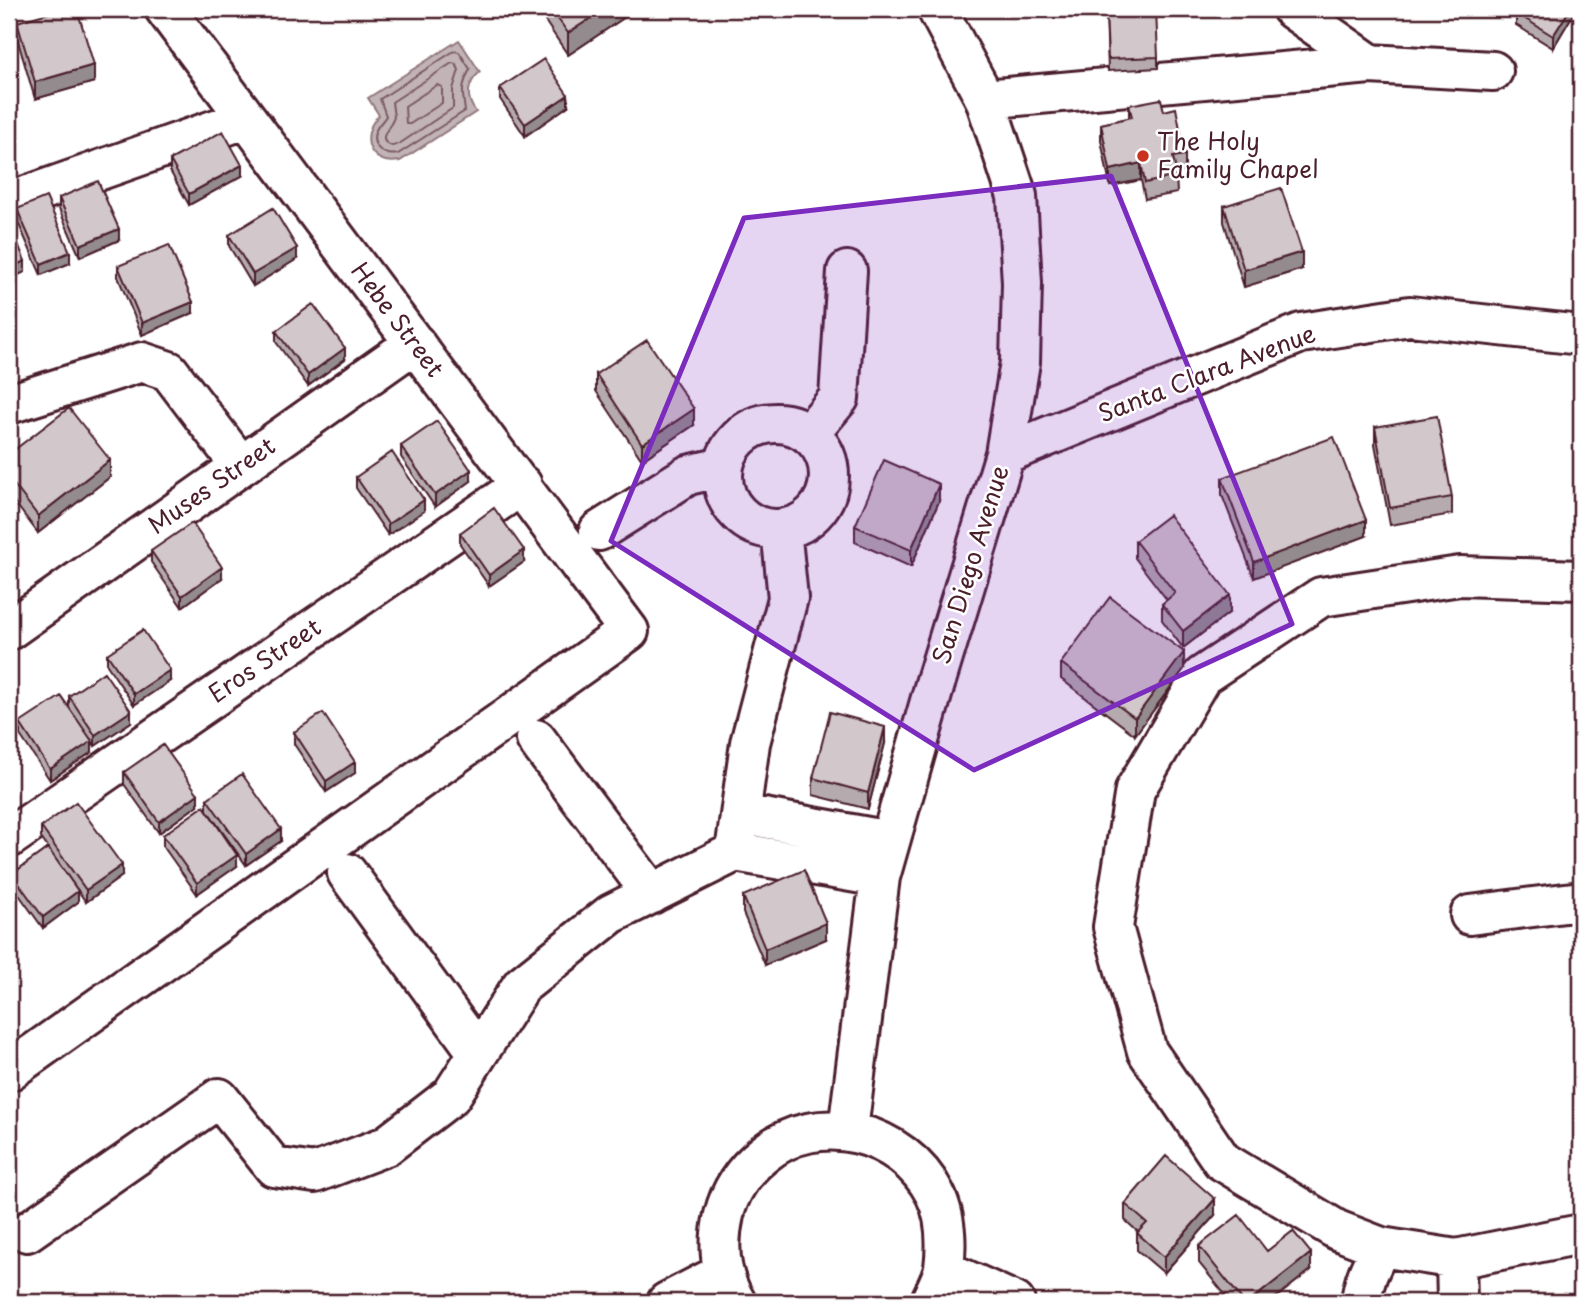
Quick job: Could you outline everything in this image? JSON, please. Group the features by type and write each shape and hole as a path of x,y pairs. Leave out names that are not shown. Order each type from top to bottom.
{"street":[{"name":"Hebe Street","path":"9,1072 629,631 165,9"},
{"name":"San Diego Avenue","path":"848,1130 885,859 1005,454 1020,362 1022,283 1017,196 985,99 937,9"},
{"path":"1292,9 1370,64"},
{"path":"985,99 1370,64 1493,71"},
{"path":"9,201 245,119"},
{"path":"809,434 839,398 847,271"},
{"name":"Santa Clara Avenue","path":"1005,454 1301,333 1410,316 1581,335"},
{"name":"Muses Street","path":"9,630 415,343"},
{"path":"9,404 142,362 169,371 240,466"},
{"path":"774,422 792,425 809,434 820,447 828,464 829,482 824,499 813,513 799,524 782,529 765,528 750,522 728,499 723,484 723,467 729,450 741,436 756,426 774,422"},
{"path":"599,531 688,475 723,467"},
{"name":"Eros Street","path":"9,838 522,485"},
{"path":"735,852 750,743 788,598 782,529"},
{"path":"1581,580 1460,576 1321,597 1202,677 1135,790 1113,927 1147,1052 1222,1161 1337,1230 1381,1247 1456,1259 1581,1234"},
{"path":"536,739 652,894"},
{"path":"742,814 885,859"},
{"path":"27,1232 219,1098 274,1167 315,1173 386,1146 451,1096 522,985 611,914 735,852 885,859"},
{"path":"347,873 478,1053"},
{"path":"1469,915 1581,901"},
{"path":"667,1302 730,1288 719,1236 727,1199 747,1168 776,1144 799,1135 811,1131 848,1130 884,1142 915,1165 936,1196 946,1232 937,1286 1015,1302"},
{"path":"1361,1302 1369,1269 1381,1247"},
{"path":"1456,1259 1457,1302"}],"highlighted area":[{"path":"1111,176 1292,624 974,770 611,541 744,218"}],"water":[{"path":"459,40 480,72 472,81 469,91 472,107 476,112 400,161 389,162 374,155 368,140 369,132 379,115 368,98"}],"building":[{"path":"62,9 77,9 94,65 35,82 17,22"},
{"path":"551,9 605,9 568,33"},
{"path":"1106,9 1156,9 1158,57 1108,59"},
{"path":"1519,9 1570,9 1553,36 1516,13"},
{"path":"544,59 568,95 525,124 500,88"},
{"name":"The Holy Family Chapel","path":"1161,99 1164,111 1176,108 1185,155 1173,157 1177,176 1145,183 1141,163 1110,170 1101,124 1132,117 1129,105"},
{"path":"223,131 242,165 189,194 170,160"},
{"path":"98,181 119,229 80,245 59,198"},
{"path":"1281,188 1302,252 1244,270 1224,206"},
{"path":"46,197 70,252 41,264 17,209"},
{"path":"273,208 297,248 253,274 229,235"},
{"path":"9,222 25,261 9,268"},
{"path":"169,245 193,302 142,323 118,266"},
{"path":"313,304 345,348 308,375 276,331"},
{"path":"647,340 694,409 642,444 596,374"},
{"path":"69,408 110,460 38,516 9,478 9,454"},
{"path":"1437,416 1452,497 1390,508 1375,427"},
{"path":"437,421 471,470 435,495 401,446"},
{"path":"1334,437 1366,520 1254,562 1222,478"},
{"path":"392,452 424,500 388,524 356,477"},
{"path":"884,460 939,484 911,550 855,526"},
{"path":"494,508 524,550 489,575 460,533"},
{"path":"1169,515 1230,595 1183,631 1162,604 1175,593 1135,541"},
{"path":"192,523 222,567 182,596 151,551"},
{"path":"1110,597 1184,652 1135,718 1061,663"},
{"path":"143,630 170,670 134,694 107,654"},
{"path":"104,672 131,711 95,735 69,696"},
{"path":"61,696 92,741 50,769 20,723"},
{"path":"830,712 885,727 868,793 813,778"},
{"path":"323,713 355,762 326,781 294,732"},
{"path":"163,745 198,794 159,822 124,772"},
{"path":"242,774 281,829 246,854 207,799"},
{"path":"76,802 122,865 86,890 41,827"},
{"path":"204,806 237,855 197,883 163,835"},
{"path":"48,848 78,891 43,917 12,874"},
{"path":"804,870 826,923 765,949 743,896"},
{"path":"1166,1156 1215,1199 1164,1257 1137,1233 1147,1223 1125,1204"},
{"path":"1239,1215 1267,1251 1293,1231 1311,1253 1249,1302 1244,1302 1199,1246"}],"place":[{"name":"The Holy Family Chapel","path":"1143,156"}]}
